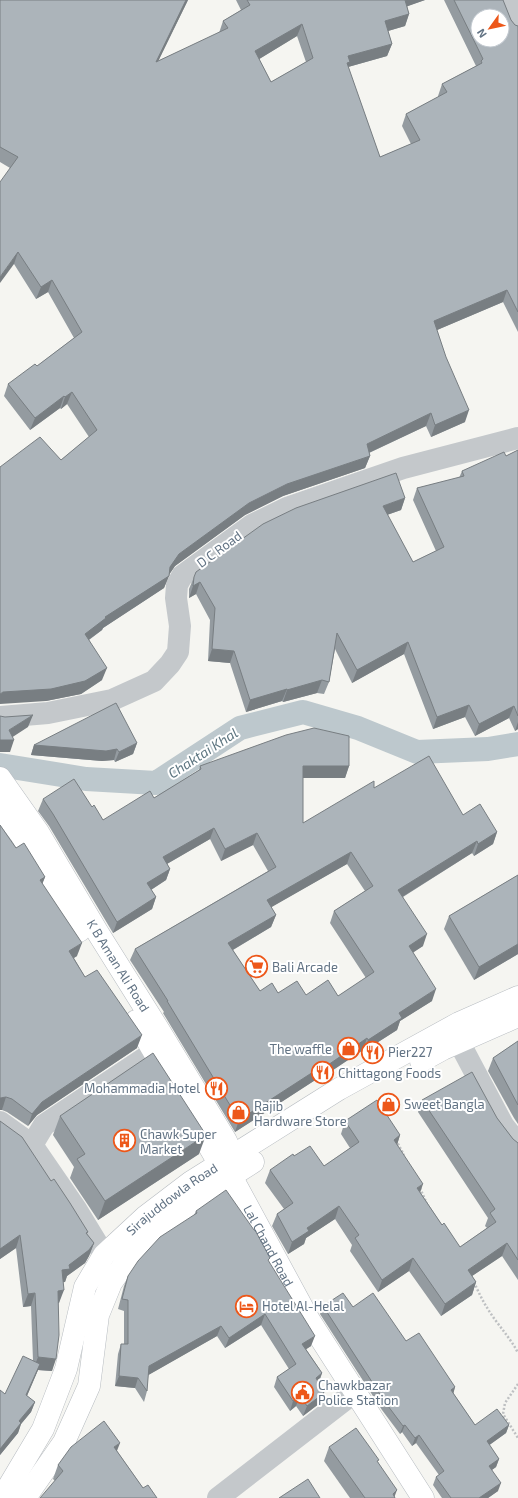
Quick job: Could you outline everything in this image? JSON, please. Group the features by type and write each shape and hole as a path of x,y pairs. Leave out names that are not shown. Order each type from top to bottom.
{"main road":[{"name":"K B Aman Ali Road","path":"3,790 30,834 98,933 226,1140 228,1166"},
{"name":"K B Aman Ali Road","path":"30,834 81,934 154,1052 228,1166"},
{"name":"Sirajuddowla Road","path":"25,1498 64,1442 89,1386 98,1315 111,1283 125,1263 150,1236 228,1166 339,1089 459,1023 518,997"},
{"name":"Sirajuddowla Road","path":"2,1498 43,1429 66,1369 85,1287 104,1254 145,1217 191,1182 228,1166 443,1049 518,1016"},
{"name":"Lal Chand Road","path":"228,1166 309,1320 423,1498"}],"street":[{"path":"507,0 518,27"},
{"name":"D C Road","path":"0,717 48,713 112,700 154,681 170,664 178,652 180,626 176,598 177,585 182,576 252,525 287,508 403,468 518,438"},
{"path":"459,1042 503,1125 518,1144"},
{"path":"32,1145 44,1125 154,1052"},
{"path":"0,1122 32,1145 76,1208 104,1254 125,1263"},
{"path":"218,1498 354,1392"}],"path":[{"path":"394,1136 406,1159"},
{"path":"418,1183 428,1208"},
{"path":"473,1280 495,1320 512,1341 518,1353"},
{"path":"518,1384 505,1403 503,1414 518,1438"}],"building":[{"path":"0,0 186,0 156,62 228,28 223,21 250,5 247,0 405,0 409,14 385,21 392,44 348,56 350,62 347,63 380,157 420,140 406,114 447,92 442,84 482,63 481,61 483,59 478,48 510,48 510,18 515,25 518,26 518,312 507,290 434,321 446,357 469,410 435,425 431,413 367,444 370,456 287,484 249,503 179,554 170,567 169,576 105,617 106,618 85,634 107,668 85,681 51,689 3,692 0,694 0,467 40,437 61,460 97,430 72,392 65,397 64,396 35,418 8,384 35,364 37,366 82,332 52,280 41,287 18,252 0,277 0,182 18,157 0,147","holes":["302,24 313,58 271,82 255,51"]},
{"path":"454,0 503,0 506,8 470,8 470,33"},
{"path":"518,450 518,716 514,706 479,724 469,705 437,717 408,642 357,670 337,633 329,682 322,680 250,700 234,651 212,649 215,608 200,582 193,586 196,572 263,524 296,508 396,473 405,498 383,506 413,562 444,547 417,488 464,476 462,471 504,452 506,456"},
{"path":"116,703 137,743 119,752 117,749 106,751 34,745"},
{"path":"33,715 9,730 14,740 0,740 0,716"},
{"path":"314,728 349,736 349,766 303,766 303,823 374,781 374,788 429,756 463,815 480,804 497,832 478,844 477,841 398,890 427,934 409,946 436,989 399,1013 402,1018 368,1040 367,1038 328,1065 327,1063 239,1120 135,949 276,867 257,833 225,849 214,828 163,857 170,869 147,883 156,897 117,922 43,799 74,779 92,807 94,805 103,820 150,791 154,798 201,769 200,766 286,735","holes":["351,852 373,886 334,911 374,972 338,996 328,980 306,995 297,981 278,993 272,983 260,991 228,943 276,915 267,900"]},
{"path":"0,825 16,848 24,843 45,877 40,880 82,943 69,951 85,977 97,970 142,1035 42,1102 32,1114 12,1099 6,1097 0,1098"},
{"path":"518,875 518,944 479,967 449,916"},
{"path":"518,1041 518,1105 493,1058"},
{"name":"Chawk Super Market","path":"153,1053 206,1135 105,1201 77,1159 85,1154 60,1116"},
{"path":"472,1072 497,1118 513,1139 518,1143 518,1260 507,1243 468,1270 476,1282 445,1304 413,1258 382,1280 355,1238 359,1235 339,1206 307,1228 309,1231 292,1242 277,1214 293,1203 270,1170 293,1154 294,1156 310,1146 324,1166 359,1142 345,1121 377,1100 400,1135 394,1140 423,1184 417,1188 442,1225 444,1223 460,1247 496,1222 490,1213 495,1209 422,1100"},
{"path":"0,1121 22,1137 51,1181 54,1179 88,1232 86,1233 94,1243 89,1250 69,1265 70,1269 62,1270 64,1290 58,1291 59,1335 56,1359 38,1357 35,1293 28,1294 20,1235 0,1249"},
{"path":"226,1190 255,1230 270,1258 268,1260 315,1336 302,1344 322,1373 316,1378 324,1393 307,1406 300,1396 293,1401 277,1377 296,1364 265,1314 229,1338 221,1326 149,1366 147,1391 138,1378 119,1376 121,1344 128,1344 128,1300 122,1299 128,1276 138,1261 160,1237 197,1213 196,1211"},
{"path":"343,1293 353,1307 373,1293 406,1341 419,1333 455,1387 451,1390 475,1425 497,1409 509,1425 487,1441 499,1459 489,1466 501,1483 479,1498 451,1498 436,1477 444,1471 419,1435 415,1438 405,1425 403,1426 385,1402 323,1306"},
{"path":"23,1356 40,1364 26,1395 35,1402 19,1421 21,1423 0,1449 0,1390 5,1394"},
{"path":"104,1421 120,1443 114,1447 143,1488 148,1485 157,1498 40,1498 63,1471 58,1465 71,1447"},
{"path":"356,1428 379,1460 377,1461 397,1490 393,1494 395,1498 365,1498 329,1447"},
{"path":"308,1479 320,1498 279,1498"}],"waterway":[{"name":"Chaktai Khal","path":"0,765 86,779 156,783 240,728 303,712 358,728 417,752 488,749 518,744"}],"place":[{"name":"Bali Arcade","path":"257,967"},
{"name":"The waffle","path":"348,1049"},
{"name":"Pier227","path":"373,1052"},
{"name":"Chittagong Foods","path":"322,1073"},
{"name":"Mohammadia Hotel","path":"216,1088"},
{"name":"Sweet Bangla","path":"388,1104"},
{"name":"Rajib Hardware Store","path":"239,1113"},
{"name":"Chawk Super Market","path":"125,1141"},
{"name":"Hotel Al-Helal","path":"246,1306"},
{"name":"Chawkbazar Police Station","path":"302,1392"}]}
